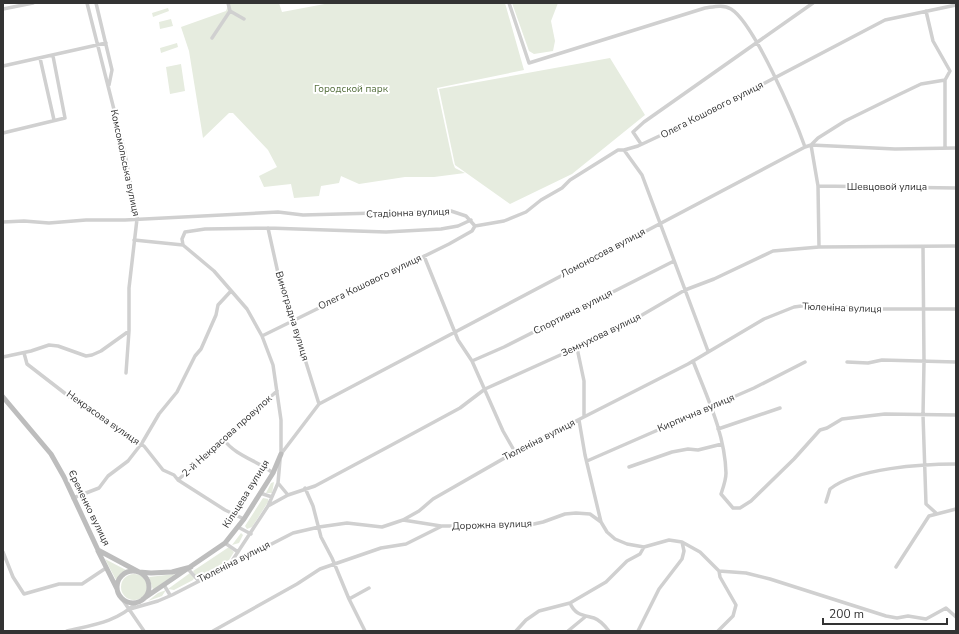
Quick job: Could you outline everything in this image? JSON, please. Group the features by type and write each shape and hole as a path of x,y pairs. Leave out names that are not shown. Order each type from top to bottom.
{"street":[{"path":"3,9 33,3"},
{"name":"Комсомольська вулиця","path":"87,3 99,45 125,153 137,219 129,288 129,330 126,373"},
{"name":"Комсомольська вулиця","path":"96,3 112,70 109,86"},
{"path":"228,3 230,11 244,19"},
{"path":"509,3 529,63 704,8 719,6 731,9 739,17 757,42 791,111 805,146"},
{"path":"641,144 633,132 665,107 672,104 714,72 813,3"},
{"name":"Олега Кошового вулиця","path":"262,336 293,319 424,256 472,231 475,226 504,221 526,212 541,200 562,188 570,180 618,150 624,150 641,144 700,117 885,20 956,5"},
{"path":"212,38 230,11"},
{"path":"926,11 933,41 950,71 945,80 945,146"},
{"path":"3,66 106,43"},
{"path":"3,133 65,118 53,56"},
{"path":"40,58 54,120"},
{"name":"Ломоносова вулиця","path":"281,454 319,404 805,146 811,145 818,138 845,121 921,84 945,80"},
{"path":"820,247 818,186 811,145 902,149 936,149 945,146 956,148"},
{"path":"624,150 642,175 708,351"},
{"name":"Шевцовой улица","path":"818,186 956,188"},
{"name":"Стадіонна вулиця","path":"3,222 24,221 49,223 86,220 278,212 303,215 451,211 459,212 471,220"},
{"path":"471,220 475,226"},
{"name":"Стадіонна вулиця","path":"183,245 183,236 187,231 268,228 386,232 441,229 458,226 471,220"},
{"name":"Виноградна вулиця","path":"268,228 278,274 319,404"},
{"path":"134,240 183,245"},
{"name":"Кільцева вулиця","path":"136,603 225,543 238,527 273,473 281,454 281,420 273,365 262,336 247,309 214,270 183,245"},
{"name":"Земнухова вулиця","path":"268,506 288,495 305,488 315,486 460,408 485,389 577,348 642,315 685,290 714,280 773,251 820,247 956,246"},
{"path":"923,247 924,464 926,504 936,513"},
{"path":"424,256 458,340 472,361 503,431 515,452"},
{"name":"Спортивна вулиця","path":"472,361 504,347 674,261"},
{"path":"73,498 99,488 108,476 128,461 141,445 159,414 177,392 195,356 201,349 216,315 218,305 231,290"},
{"name":"Тюленіна вулиця","path":"130,609 170,596 198,580 293,533 318,527 347,523 382,527 403,520 419,511 433,499 515,452 693,361 764,319 794,307 809,305 882,309 956,309"},
{"path":"3,357 24,353 49,345 58,346 86,356 92,355 101,351 129,330"},
{"path":"577,348 584,381 584,417"},
{"name":"Некрасова вулиця","path":"24,353 27,364 71,398 144,446 163,470 225,510 244,518"},
{"path":"847,362 868,363 882,360 956,362"},
{"path":"693,361 711,406 722,444 726,474 721,494 733,508 740,508 751,502 794,459 820,430 827,428 842,419 885,414 956,415"},
{"name":"Кирпична вулиця","path":"587,462 805,362"},
{"name":"2-й Некрасова провулок","path":"178,480 277,391"},
{"name":"Єременко вулиця","path":"3,397 51,454 64,477 98,550 138,572 172,572 190,568"},
{"path":"718,429 780,408"},
{"path":"579,420 601,522 607,532 614,538 627,544 644,547 653,543 669,540 682,542 700,552 719,570 746,573 770,579 886,616 897,618 908,616 926,619 946,608 956,617"},
{"path":"224,440 227,444 251,461 273,473"},
{"path":"629,467 672,452 688,449 698,450 722,444"},
{"path":"229,565 251,534 268,506 278,482 281,454"},
{"path":"826,502 830,490 857,476 924,464 956,464"},
{"path":"278,482 288,495"},
{"path":"305,488 313,506 321,537 335,564 349,599 365,631"},
{"path":"260,493 272,497"},
{"path":"896,567 929,516 956,509"},
{"name":"Дорожна вулиця","path":"213,631 292,588 320,569 381,548 406,544 442,526 525,526 544,522 565,514 576,513 590,514 601,522"},
{"path":"403,520 442,526"},
{"path":"238,527 251,534"},
{"path":"638,631 659,589 682,559 684,552 682,542"},
{"path":"225,543 238,552"},
{"path":"516,631 526,620 539,611 570,602 606,582 627,561 640,554 644,547"},
{"path":"98,550 118,592 144,631"},
{"path":"3,552 13,577 24,594 59,584 82,584 106,568"},
{"path":"190,568 198,580"},
{"path":"718,631 733,616 736,605 720,577 719,570"},
{"path":"118,592 117,585 121,577 129,572 138,572 146,577 149,583 149,592 143,599"},
{"path":"164,585 170,596"},
{"path":"349,599 369,588"},
{"path":"122,599 128,602 136,603"},
{"path":"570,602 572,608 585,618"},
{"path":"67,631 115,618 130,609 136,603"},
{"path":"568,631 585,618 594,618 603,624 609,631"}],"green space":[{"name":"Городской парк","path":"229,3 279,3 282,12 330,3 505,3 524,70 437,88 453,163 455,168 465,173 434,177 405,177 359,184 341,176 339,183 321,186 319,196 294,198 291,184 264,187 259,176 277,167 268,150 233,113 229,113 203,138 189,51 181,27 226,11"},
{"path":"512,3 558,3 551,21 555,41 553,51 534,54 529,51"},
{"path":"168,8 169,11 153,17 152,13"},
{"path":"171,19 173,26 160,29 159,22"},
{"path":"177,43 178,47 161,53 160,48"},
{"path":"610,58 645,115 572,174 510,204 455,165 439,89"},
{"path":"181,64 185,91 170,94 166,67"},
{"path":"274,482 272,493 266,493 271,483"},
{"path":"263,498 268,499 268,502 252,527 247,529 245,526"},
{"path":"241,533 243,535 239,543 232,545"},
{"path":"229,547 234,552 229,560 200,577 195,575 193,571"},
{"path":"105,559 126,570 116,580"},
{"path":"190,573 194,578 193,580 174,590 168,589"},
{"path":"134,574 143,578 147,587 143,596 134,600 125,596 121,587 125,578"},
{"path":"175,574 153,590 149,577"},
{"path":"166,590 162,596 148,601 158,593"}]}
